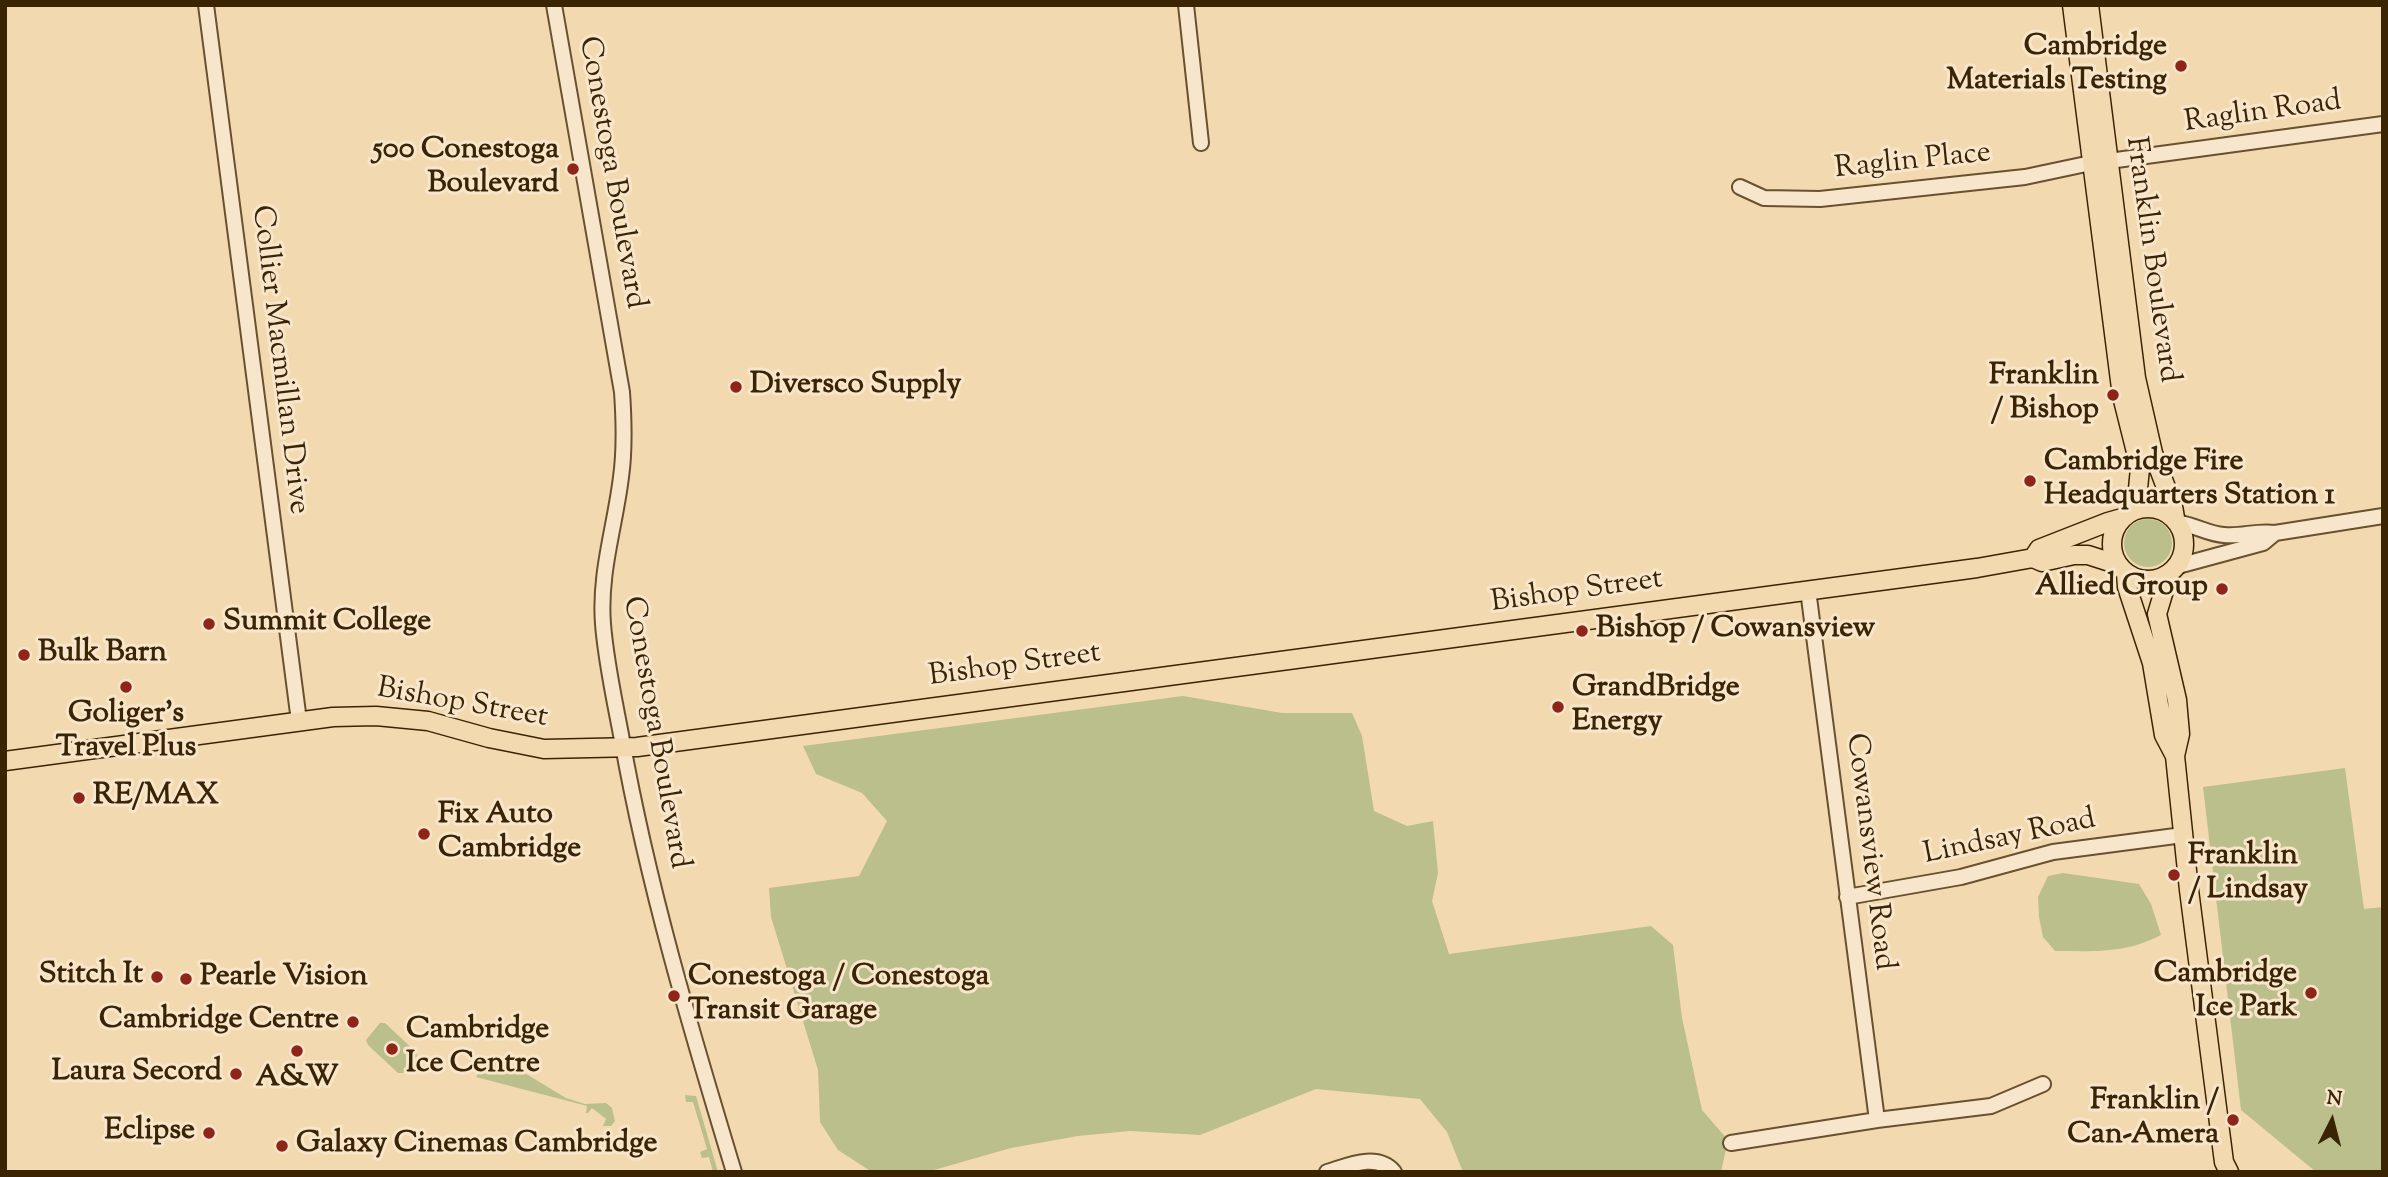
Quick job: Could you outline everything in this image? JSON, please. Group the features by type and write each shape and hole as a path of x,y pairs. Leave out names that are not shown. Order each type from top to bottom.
{"main road":[{"name":"Franklin Boulevard","path":"2072,5 2139,391 2153,453 2177,521"},
{"name":"Franklin Boulevard","path":"2089,5 2100,162 2122,396 2140,468 2138,489 2125,516"},
{"path":"2175,757 2164,735 2152,663 2122,569 2113,554 2115,529 2125,516 2140,508 2164,510 2177,521 2185,537 2184,553 2173,570 2157,614 2177,700 2180,734 2175,757 2224,1169"},
{"name":"Bishop Street","path":"2033,558 2039,549 2125,516"},
{"name":"Bishop Street","path":"5,761 299,721 358,716 428,721 489,738 544,749 623,747 1977,568 2033,558 2042,562 2074,555 2088,555 2122,569"},
{"path":"2122,569 2136,578 2147,580 2158,579 2173,570"}],"street":[{"name":"Collier Macmillan Drive","path":"206,5 299,721"},
{"name":"Conestoga Boulevard","path":"554,5 622,392 625,443 602,593 606,645 641,841 707,1084 734,1172"},
{"path":"1186,5 1201,143"},
{"name":"Raglin Road","path":"2100,162 2383,124"},
{"name":"Raglin Place","path":"1740,187 1764,198 1820,199 2025,177 2100,162"},
{"path":"2177,521 2224,536 2260,531 2275,533 2383,516"},
{"path":"2173,570 2263,542 2275,533"},
{"name":"Cowansview Road","path":"1808,590 1877,1120"},
{"name":"Lindsay Road","path":"1847,897 1961,877 2053,852 2183,835"},
{"path":"1731,1143 1877,1120 1991,1106 2043,1084"},
{"path":"1327,1172 1363,1161 1381,1163 1394,1172"}],"green space":[{"path":"2148,519 2165,526 2172,543 2165,560 2148,567 2131,560 2124,543 2131,526"},
{"path":"1183,696 1282,713 1352,713 1362,736 1374,811 1407,826 1433,821 1438,873 1432,901 1449,954 1651,926 1673,945 1682,1018 1702,1110 1728,1140 1721,1172 1463,1172 1447,1132 1420,1099 1316,1089 1200,1135 1130,1131 1078,1136 1011,1148 927,1172 872,1172 838,1150 820,1122 818,1070 771,917 769,888 859,876 887,821 862,793 816,774 803,746"},
{"path":"2345,768 2364,909 2383,907 2383,1172 2316,1172 2241,1110 2203,787"},
{"path":"2063,873 2139,884 2151,904 2161,935 2135,946 2122,948 2055,951 2043,937 2038,897 2048,876"},
{"name":"Cambridge Ice Centre","path":"380,1023 385,1023 416,1052 417,1056 403,1073 398,1073 368,1045 366,1040"},
{"path":"478,1061 508,1063 566,1098 585,1104 606,1103 612,1108 615,1121 611,1126 603,1126 606,1119 592,1108 586,1113 587,1106 476,1077 480,1072"},
{"path":"685,1095 696,1096 718,1172 713,1172 709,1157 702,1158 700,1152 707,1149 693,1102 686,1102"}],"place":[{"name":"Cambridge Materials Testing","path":"2181,66"},
{"name":"500 Conestoga Boulevard","path":"573,169"},
{"name":"Diversco Supply","path":"736,387"},
{"name":"Franklin / Bishop","path":"2113,395"},
{"name":"Cambridge Fire Headquarters Station 1","path":"2030,481"},
{"name":"Allied Group","path":"2222,589"},
{"name":"Summit College","path":"209,624"},
{"name":"Bishop / Cowansview","path":"1582,631"},
{"name":"Bulk Barn","path":"24,655"},
{"name":"Goliger's Travel Plus","path":"126,687"},
{"name":"GrandBridge Energy","path":"1558,707"},
{"name":"RE/MAX","path":"79,798"},
{"name":"Fix Auto Cambridge","path":"424,834"},
{"name":"Franklin / Lindsay","path":"2174,875"},
{"name":"Stitch It","path":"157,977"},
{"name":"Pearle Vision","path":"186,979"},
{"name":"Cambridge Ice Park","path":"2311,993"},
{"name":"Conestoga / Conestoga Transit Garage","path":"674,996"},
{"name":"Cambridge Centre","path":"353,1022"},
{"name":"Cambridge Ice Centre","path":"392,1049"},
{"name":"A&W","path":"297,1051"},
{"name":"Laura Secord","path":"236,1074"},
{"name":"Franklin / Can-Amera","path":"2233,1120"},
{"name":"Eclipse","path":"209,1133"},
{"name":"Galaxy Cinemas Cambridge","path":"282,1146"}]}
